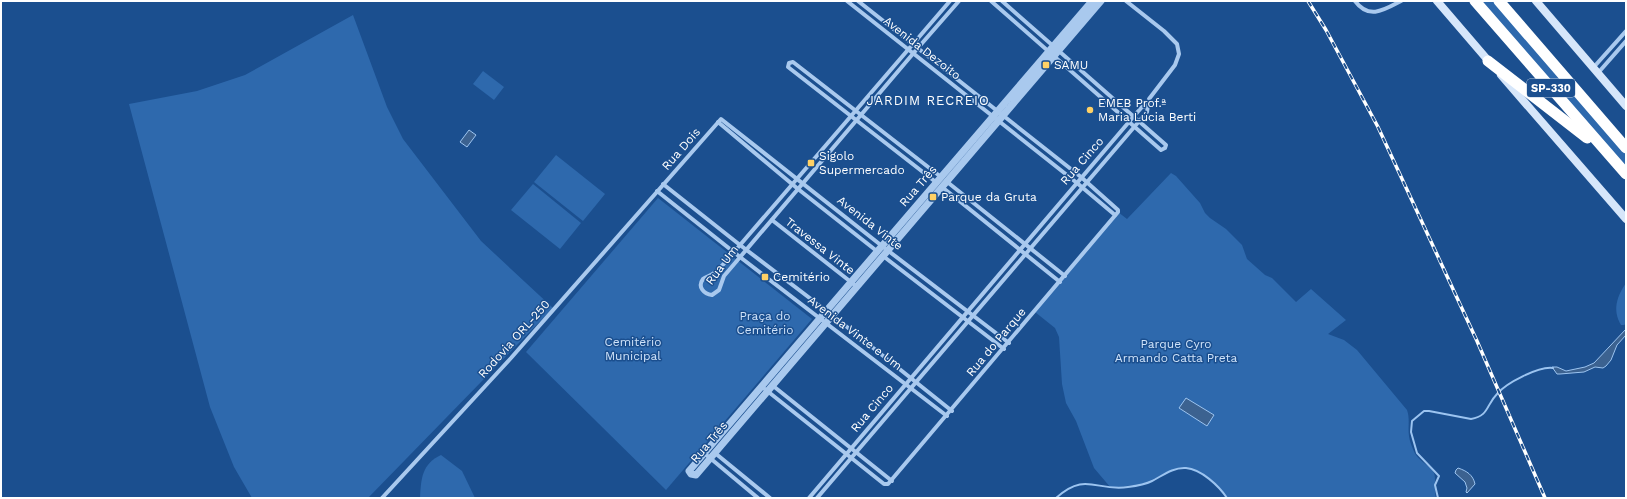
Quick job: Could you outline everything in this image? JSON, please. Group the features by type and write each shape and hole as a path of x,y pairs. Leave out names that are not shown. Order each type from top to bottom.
{"highway":[{"name":"SP-330","path":"1475,1 1626,174"},
{"name":"SP-330","path":"1499,1 1626,148"},
{"path":"1488,61 1566,120 1613,159"}],"main road":[{"path":"1437,1 1626,219"},
{"path":"1536,1 1626,106"}],"street":[{"name":"Avenida Dezoito","path":"847,1 974,102 1029,137 1081,177 1118,210 1117,214"},
{"name":"Avenida Dezoito","path":"858,1 978,97 1025,142 1117,214"},
{"name":"Rua Um","path":"950,1 734,252 713,274 702,280 701,288 704,292 712,295 717,292 724,276 959,1"},
{"path":"991,1 1054,51 1134,116 1166,147 1161,150 1134,126 1054,51 1002,1"},
{"name":"Rua Três","path":"1054,51 1092,1"},
{"name":"Rua Três","path":"709,453 997,116 1054,51 1101,1"},
{"path":"1126,1 1177,44 1179,54 1176,64 1149,99 1147,106"},
{"path":"1355,1 1359,7 1370,12 1382,11 1401,1"},
{"path":"1596,71 1626,30"},
{"path":"1596,71 1626,41"},
{"path":"1060,282 993,228 941,182 861,115 793,62 789,63 788,67 941,182 998,222 1065,276"},
{"path":"974,102 978,97"},
{"name":"Rua Cinco","path":"809,498 1129,121 1142,106 1147,106 1147,112 817,498"},
{"name":"Avenida Vinte","path":"719,121 723,119 968,322 1004,349"},
{"name":"Avenida Vinte","path":"719,121 798,189 968,310 1009,343"},
{"name":"Rua Dois","path":"657,191 719,121"},
{"path":"1025,142 1029,137"},
{"name":"Avenida Vinte e Um","path":"663,184 952,411"},
{"name":"Avenida Vinte e Um","path":"657,191 740,257 947,416"},
{"name":"Rodovia ORL-250","path":"382,498 511,358 657,191"},
{"name":"Rua do Parque","path":"851,458 884,484 888,484 892,481 1117,214"},
{"name":"Travessa Vinte","path":"772,220 853,284"},
{"path":"993,228 998,222"},
{"path":"766,386 892,481"},
{"path":"766,386 851,458"},
{"path":"709,453 758,498"},
{"path":"709,453 770,498"}],"green space":[{"path":"1480,1 1494,1 1626,153 1626,169"},
{"path":"353,15 387,107 403,139 481,241 553,308 368,498 252,498 234,467 210,407 129,104 197,91 245,75"},
{"path":"483,71 504,87 494,100 473,84"},
{"path":"556,155 605,194 583,221 534,182"},
{"name":"Parque Cyro Armando Catta Preta","path":"1171,173 1176,176 1200,203 1205,213 1226,229 1242,245 1247,259 1265,275 1272,278 1296,302 1311,289 1346,320 1328,334 1344,340 1357,350 1407,410 1411,444 1416,455 1434,473 1436,498 1227,498 1209,478 1187,468 1179,468 1142,484 1111,488 1094,468 1076,421 1066,403 1062,384 1059,337 1055,328 1035,312 1118,212 1127,219"},
{"path":"533,184 581,223 560,249 511,210"},
{"name":"Cemitério Municipal","path":"658,198 812,319 666,490 526,352"},
{"path":"1626,283 1626,324 1621,325 1616,309 1618,298"},
{"path":"441,455 462,471 475,498 420,498 422,478 426,467"}],"shaded area":[{"path":"469,130 476,135 467,147 460,142"},
{"path":"1626,329 1626,335 1617,345 1611,360 1603,368 1595,367 1584,372 1557,374 1552,367 1557,367 1566,371 1585,367 1594,363"},
{"path":"1186,398 1214,415 1207,426 1179,408"},
{"path":"1458,468 1464,470 1473,478 1475,484 1467,493 1465,482 1455,473"}],"waterway":[{"path":"1438,498 1435,485 1439,476 1417,453 1411,432 1412,421 1424,411 1471,419 1477,418 1487,410 1493,398 1515,380 1532,372 1553,368"},
{"path":"1056,498 1066,490 1075,486 1084,484 1117,488 1134,486 1149,482 1172,470 1181,468 1198,471 1219,488 1227,498"}],"railway":[{"path":"1308,1 1326,30 1378,127 1477,341 1545,498"}],"place":[{"name":"SAMU","path":"1046,65"},
{"name":"EMEB Prof.ª Maria Lúcia Berti","path":"1090,110"},
{"name":"Sigolo Supermercado","path":"811,163"},
{"name":"Parque da Gruta","path":"933,197"},
{"name":"Cemitério","path":"765,277"}],"district":[{"name":"JARDIM RECREIO","path":"928,100"}],"park label":[{"name":"Praça do Cemitério","path":"765,323"}]}
